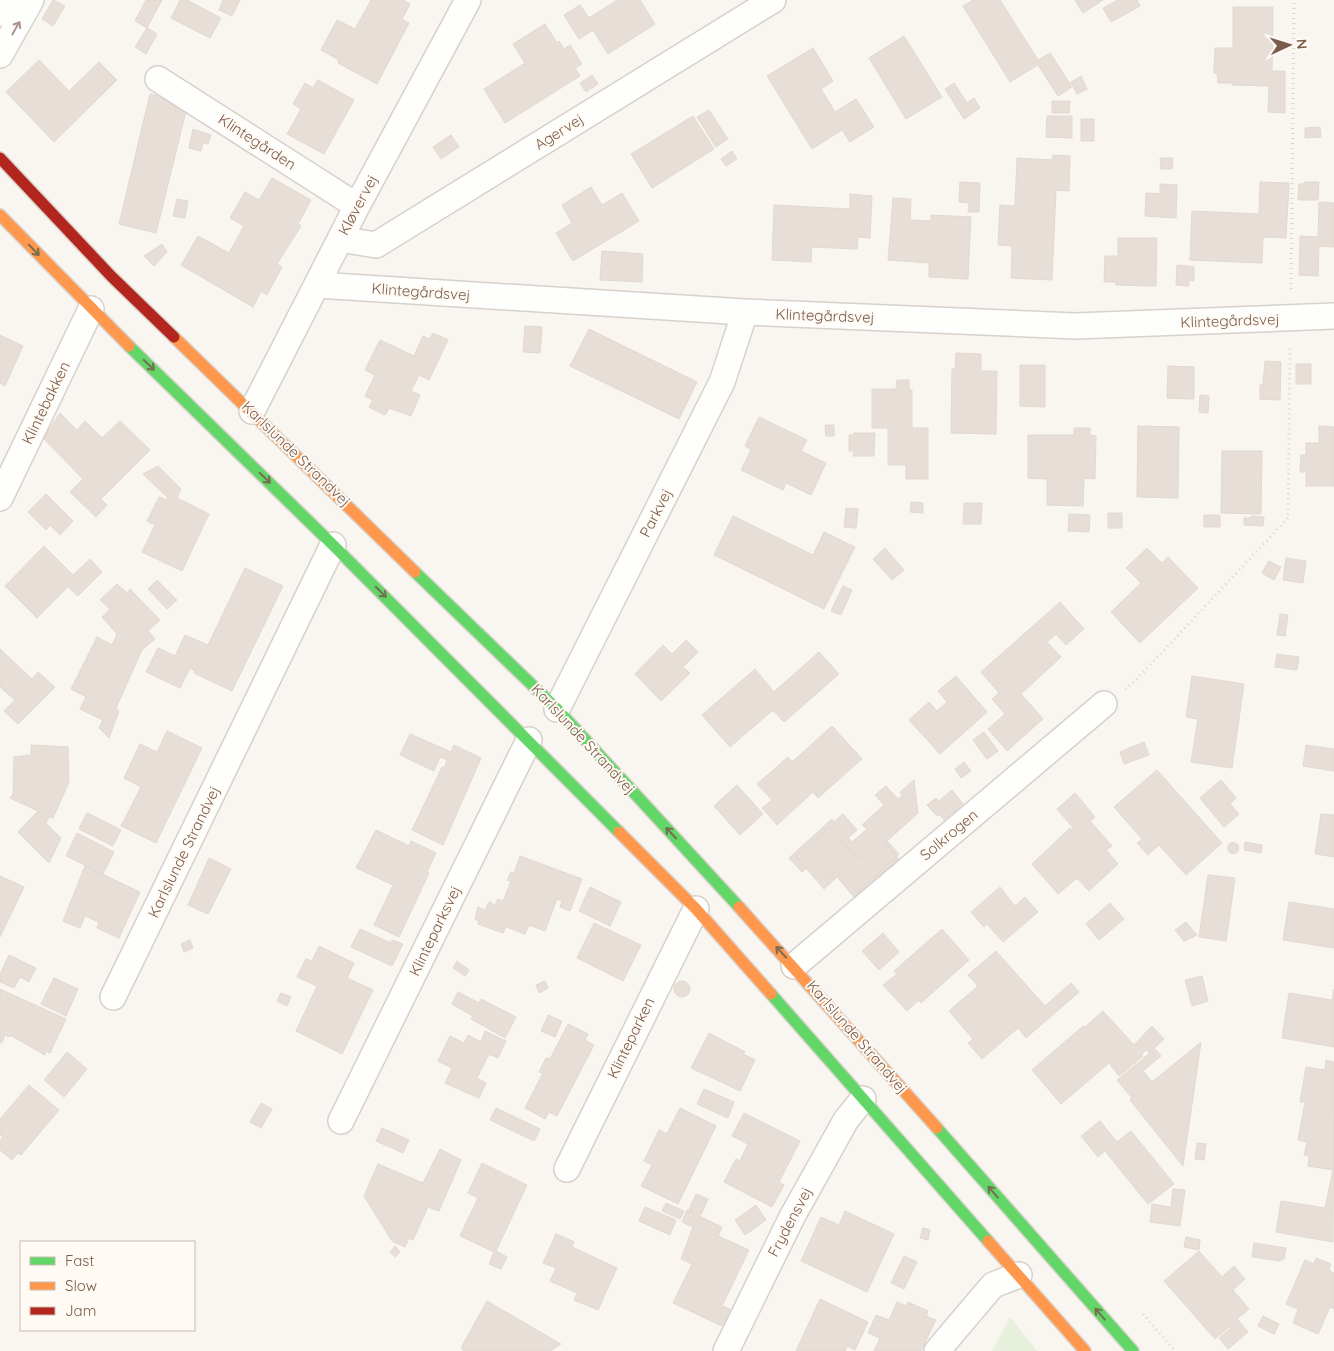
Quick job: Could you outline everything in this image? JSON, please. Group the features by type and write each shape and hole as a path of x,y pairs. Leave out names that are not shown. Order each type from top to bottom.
{"main road":[{"name":"Karlslunde Strandvej","path":"0,158 111,276 557,709 794,966 1133,1351"},
{"path":"0,215 91,308 529,740 696,909 1085,1351"}],"street":[{"path":"0,13 7,0"},
{"path":"0,55 32,0"},
{"name":"Kløvervej","path":"252,411 357,206 468,0"},
{"name":"Agervej","path":"340,240 376,245 773,0"},
{"name":"Klintegården","path":"158,78 357,206"},
{"name":"Klintegårdsvej","path":"317,285 745,312 1075,326 1334,316"},
{"name":"Klintebakken","path":"0,498 91,308"},
{"name":"Parkvej","path":"557,709 722,382 745,312"},
{"name":"Karlslunde Strandvej","path":"113,997 333,545"},
{"name":"Solkrogen","path":"794,966 1104,704"},
{"name":"Klinteparksvej","path":"340,1121 529,740"},
{"name":"Klinteparken","path":"568,1169 696,909"},
{"name":"Frydensvej","path":"726,1351 792,1217 846,1120 863,1098"},
{"path":"937,1351 993,1285 1019,1275"}],"path":[{"path":"1104,704 1135,681 1288,518 1294,0"}],"green space":[{"path":"1010,1317 1037,1351 992,1351"}],"building":[{"path":"53,0 65,6 53,26 42,19"},
{"path":"146,0 162,0 147,28 135,21"},
{"path":"180,0 187,0 221,18 210,38 171,18"},
{"path":"223,0 240,0 232,16 219,10"},
{"path":"371,0 403,0 410,4 402,19 409,23 377,84 338,63 339,60 321,50 337,20 355,29"},
{"path":"617,0 640,0 655,24 608,54 593,30 579,39 564,15 580,5 589,18"},
{"path":"973,0 1000,0 1038,60 1050,53 1072,87 1058,96 1038,65 1010,82 963,6"},
{"path":"1075,0 1103,0 1083,13"},
{"path":"1118,0 1137,0 1140,6 1111,22 1103,8"},
{"path":"1233,7 1273,7 1272,71 1285,71 1285,113 1268,112 1269,86 1218,83 1217,73 1214,73 1215,48 1233,48"},
{"path":"545,24 557,43 559,41 564,49 570,45 582,64 575,68 580,76 505,123 484,89 525,63 513,44"},
{"path":"147,28 157,34 146,54 135,47"},
{"path":"904,36 942,97 906,119 869,58"},
{"path":"813,48 833,81 821,89 835,112 856,99 874,127 850,142 842,130 812,149 767,76"},
{"path":"39,60 69,91 99,62 117,80 54,142 6,92"},
{"path":"592,75 598,84 586,92 580,83"},
{"path":"1081,76 1087,89 1077,94 1071,82"},
{"path":"318,80 354,100 324,154 287,134 301,109 293,104 305,83 313,88"},
{"path":"954,83 967,103 974,98 980,108 964,119 945,89"},
{"path":"150,94 188,103 156,233 119,224"},
{"path":"1052,101 1070,101 1069,113 1052,113"},
{"path":"709,110 728,139 716,147 697,117"},
{"path":"693,116 714,149 652,188 631,154"},
{"path":"1047,116 1072,116 1072,138 1046,137"},
{"path":"1081,119 1094,119 1094,141 1081,141"},
{"path":"1320,127 1321,137 1305,138 1305,128"},
{"path":"193,129 211,135 208,144 203,143 201,151 189,148"},
{"path":"451,135 459,147 441,159 433,147"},
{"path":"732,151 737,159 726,166 721,159"},
{"path":"1053,155 1070,156 1069,191 1056,190 1052,280 1011,278 1012,246 998,245 1000,205 1015,206 1017,158 1052,160"},
{"path":"1160,158 1173,158 1172,169 1161,169"},
{"path":"272,178 311,200 298,224 301,226 277,264 282,267 267,295 261,291 253,307 181,265 198,236 229,253 244,226 230,218 245,192 259,200"},
{"path":"960,182 980,183 979,212 968,212 969,203 959,202"},
{"path":"1260,182 1289,183 1286,238 1263,237 1262,263 1190,260 1192,211 1259,214"},
{"path":"1304,182 1319,182 1318,200 1298,200 1299,184 1304,184"},
{"path":"1160,184 1177,185 1176,218 1145,216 1146,193 1160,194"},
{"path":"591,187 602,205 622,193 639,221 573,261 556,233 572,223 562,205"},
{"path":"850,194 872,196 870,238 858,237 857,249 812,247 811,262 772,260 774,205 850,209"},
{"path":"893,198 911,199 910,220 931,221 931,215 971,217 968,279 929,277 929,263 888,260"},
{"path":"177,199 188,201 185,218 173,216"},
{"path":"1319,202 1334,203 1334,247 1319,246 1318,276 1299,275 1300,236 1318,237"},
{"path":"1118,238 1157,238 1156,286 1116,285 1116,282 1104,282 1105,256 1118,256"},
{"path":"162,244 167,252 154,266 144,256"},
{"path":"602,251 643,254 642,282 600,280"},
{"path":"1177,265 1194,267 1194,281 1189,280 1189,286 1176,285"},
{"path":"525,326 542,327 540,353 523,352"},
{"path":"589,329 697,382 679,419 570,366"},
{"path":"433,333 448,340 429,380 419,375 411,391 420,395 411,416 389,408 385,415 369,407 373,400 365,396 375,375 365,370 380,340 414,356 423,336 430,339"},
{"path":"0,335 23,346 5,386 0,383"},
{"path":"956,353 981,354 981,371 997,371 996,434 951,433 952,369 955,369"},
{"path":"1265,361 1281,362 1280,400 1260,399 1260,385 1263,385"},
{"path":"1296,364 1311,364 1311,384 1296,384"},
{"path":"1020,365 1045,365 1045,407 1020,406"},
{"path":"1168,366 1194,367 1194,399 1167,398"},
{"path":"897,380 909,380 909,390 912,390 912,428 928,428 928,479 906,479 906,465 888,465 888,428 872,428 872,389 896,389"},
{"path":"1200,395 1209,396 1208,413 1199,412"},
{"path":"60,413 77,430 85,421 102,438 120,421 150,450 101,499 107,505 96,517 70,492 83,479 43,438"},
{"path":"759,417 807,440 801,451 826,463 811,495 786,483 783,490 741,470 751,450 745,446"},
{"path":"825,425 834,425 834,436 826,436"},
{"path":"1138,426 1179,427 1178,498 1137,497"},
{"path":"1319,426 1334,427 1334,486 1306,486 1306,472 1300,472 1301,455 1306,455 1306,443 1319,443"},
{"path":"1074,428 1090,428 1090,435 1096,436 1095,479 1084,478 1083,506 1047,505 1047,479 1028,478 1028,435 1074,435"},
{"path":"854,433 875,433 874,456 853,456 854,451 849,451 849,435 854,435"},
{"path":"1222,451 1262,451 1261,514 1221,513"},
{"path":"158,466 181,489 177,498 209,514 182,571 142,552 155,525 147,521 159,497 167,500 168,498 143,474"},
{"path":"46,494 73,521 60,535 50,525 46,530 28,512"},
{"path":"911,502 923,503 923,513 910,512"},
{"path":"964,503 982,503 981,524 963,524"},
{"path":"846,508 858,509 856,528 844,527"},
{"path":"1108,513 1122,513 1122,528 1108,528"},
{"path":"1069,514 1090,515 1089,532 1068,531"},
{"path":"1204,515 1220,515 1220,527 1204,527"},
{"path":"733,516 813,555 824,532 855,547 824,609 714,555"},
{"path":"1251,516 1264,517 1263,526 1244,525 1244,518 1251,518"},
{"path":"44,546 73,575 90,559 102,572 78,596 68,587 37,618 5,586"},
{"path":"885,548 904,570 892,580 873,559"},
{"path":"1147,548 1162,563 1168,557 1198,588 1140,643 1111,612 1141,583 1126,568"},
{"path":"1286,558 1306,561 1303,583 1283,580"},
{"path":"1269,561 1281,567 1274,580 1262,573"},
{"path":"245,568 283,586 232,691 194,673 195,671 190,668 180,688 146,672 158,648 175,656 185,635 208,645"},
{"path":"157,580 177,600 167,609 148,589"},
{"path":"117,584 127,593 130,589 160,620 148,631 155,639 142,650 116,708 119,711 109,738 99,728 103,720 80,709 86,697 71,689 97,637 112,645 117,634 102,617 110,609 100,600"},
{"path":"843,586 852,590 841,615 831,611"},
{"path":"1060,602 1084,629 1066,645 1056,634 1047,642 1061,657 1021,694 1043,719 1007,751 988,729 1005,714 992,699 999,693 981,672"},
{"path":"1280,614 1288,615 1285,636 1277,635"},
{"path":"686,640 698,652 683,667 690,673 661,701 635,674 663,645 672,654"},
{"path":"0,649 32,679 38,672 55,687 18,724 4,711 15,700 0,687"},
{"path":"819,652 839,674 784,722 773,710 730,747 702,715 755,669 774,692"},
{"path":"1277,654 1299,657 1297,670 1275,667"},
{"path":"956,676 987,712 940,754 909,720 929,702 937,711 947,702 938,691"},
{"path":"1192,676 1244,684 1232,768 1191,762 1198,719 1186,717"},
{"path":"832,726 862,759 818,798 813,792 777,825 762,808 772,800 757,784 788,757 792,762"},
{"path":"167,731 202,748 156,843 121,826 141,787 124,778 140,744 157,752"},
{"path":"984,732 998,751 987,759 973,740"},
{"path":"410,734 451,752 454,745 481,758 443,845 412,830 447,760 440,757 434,771 400,755"},
{"path":"1144,742 1149,755 1124,764 1120,752"},
{"path":"31,745 68,747 69,782 53,818 49,817 46,823 61,838 49,863 18,832 38,811 10,798 13,794 14,757 31,755"},
{"path":"1306,745 1334,749 1334,771 1303,766"},
{"path":"964,762 971,771 961,778 955,769"},
{"path":"1157,770 1222,843 1186,875 1159,845 1148,855 1137,843 1142,839 1114,807"},
{"path":"914,780 918,813 887,841 899,854 857,892 837,870 826,879 816,868 812,871 808,867 802,872 789,858 832,819 834,822 843,814 857,830 848,838 852,842 867,829 862,825 884,805 875,795 886,786 898,799 902,795 900,792"},
{"path":"1221,780 1236,798 1230,804 1239,814 1224,827 1200,798"},
{"path":"737,785 763,814 740,835 714,806"},
{"path":"952,790 963,804 944,820 939,814 937,816 927,805 936,798 939,801"},
{"path":"1075,793 1095,817 1090,821 1112,846 1106,850 1118,864 1089,891 1077,878 1058,894 1032,864 1070,828 1074,829 1057,809"},
{"path":"87,813 121,830 113,846 79,829"},
{"path":"1321,814 1334,815 1334,857 1315,854"},
{"path":"830,827 858,859 881,838 899,859 854,897 837,877 824,889 796,856"},
{"path":"376,830 409,846 411,841 436,853 427,872 429,873 399,937 374,925 393,885 356,868"},
{"path":"77,833 114,852 103,874 66,856"},
{"path":"1245,842 1262,845 1261,853 1244,850"},
{"path":"1231,843 1235,843 1238,848 1237,852 1231,853 1228,850 1228,846"},
{"path":"520,856 582,879 570,911 560,907 562,901 557,899 545,931 529,925 525,934 506,927 503,933 478,924 479,921 475,919 478,907 485,910 489,902 495,905 498,899 503,901 511,881 507,880 511,872 514,873"},
{"path":"209,858 231,869 208,914 188,905"},
{"path":"85,866 140,892 119,938 97,928 99,922 85,916 80,928 63,921"},
{"path":"1208,875 1235,878 1226,941 1199,937"},
{"path":"0,876 24,887 0,937"},
{"path":"590,887 621,902 610,926 579,911"},
{"path":"1000,887 1015,906 1025,897 1038,912 1003,942 987,924 984,927 971,912"},
{"path":"1289,902 1334,909 1334,948 1283,940"},
{"path":"1110,903 1124,919 1099,940 1086,924"},
{"path":"1186,922 1197,935 1184,941 1175,930"},
{"path":"594,923 641,945 623,981 577,958"},
{"path":"360,929 391,943 392,940 403,944 392,966 351,947"},
{"path":"942,929 969,960 921,1003 919,1000 907,1011 883,985 897,974 894,971"},
{"path":"883,933 899,952 879,970 862,951"},
{"path":"190,940 193,948 184,952 181,944"},
{"path":"319,946 354,963 347,978 373,990 342,1054 296,1031 317,986 297,977 306,959 312,961"},
{"path":"996,951 1045,1006 1071,983 1079,992 1026,1038 1018,1028 982,1059 968,1043 973,1039 949,1011 978,986 968,975"},
{"path":"9,955 36,968 29,982 20,977 14,988 0,982 0,974"},
{"path":"457,961 469,970 465,976 453,968"},
{"path":"1202,976 1208,1001 1192,1006 1185,980"},
{"path":"54,978 78,989 66,1016 41,1004"},
{"path":"545,981 548,988 539,993 536,985"},
{"path":"679,981 685,981 690,986 688,995 679,997 674,992 674,986"},
{"path":"0,989 66,1019 50,1053 46,1051 45,1055 10,1035 9,1037 5,1035 2,1043 0,1042"},
{"path":"1334,989 1334,1047 1282,1038 1289,993 1332,1000"},
{"path":"458,992 479,1003 481,999 516,1017 505,1038 471,1019 473,1016 452,1004"},
{"path":"281,993 291,997 287,1006 277,1001"},
{"path":"1103,1011 1134,1045 1152,1026 1164,1039 1149,1053 1146,1050 1141,1055 1143,1056 1119,1076 1109,1063 1061,1104 1032,1070"},
{"path":"548,1015 562,1021 555,1037 541,1031"},
{"path":"568,1024 588,1034 585,1040 594,1045 557,1116 549,1112 545,1119 525,1108 543,1073 539,1072 546,1058 550,1059"},
{"path":"485,1031 506,1041 498,1058 489,1054 477,1078 486,1083 479,1098 445,1083 452,1068 438,1061 450,1036 464,1043 468,1035 481,1042"},
{"path":"709,1033 745,1052 743,1054 755,1060 740,1091 691,1068"},
{"path":"1201,1042 1183,1166 1130,1100 1132,1098 1117,1080 1155,1049 1161,1056 1143,1071 1152,1082"},
{"path":"67,1052 87,1069 64,1097 44,1080"},
{"path":"1326,1060 1334,1062 1333,1242 1276,1232 1281,1201 1325,1208 1333,1170 1308,1166 1309,1156 1304,1155 1307,1142 1298,1140 1305,1102 1300,1102 1306,1067 1325,1070"},
{"path":"29,1085 59,1110 21,1155 18,1153 12,1160 0,1150 0,1141 3,1137 0,1135 0,1119"},
{"path":"704,1089 734,1102 728,1118 697,1104"},
{"path":"261,1103 272,1109 261,1128 250,1122"},
{"path":"496,1108 540,1129 534,1141 490,1120"},
{"path":"680,1108 716,1126 678,1204 641,1186 652,1165 644,1161 659,1130 667,1134"},
{"path":"744,1113 800,1141 779,1182 784,1185 772,1207 724,1182 736,1159 740,1161 748,1144 732,1136"},
{"path":"1100,1121 1117,1142 1131,1131 1174,1184 1148,1204 1105,1151 1098,1157 1081,1136"},
{"path":"382,1128 409,1140 403,1153 376,1141"},
{"path":"1197,1143 1206,1144 1204,1160 1195,1159"},
{"path":"440,1149 461,1160 439,1211 428,1207 413,1240 409,1238 405,1247 392,1241 364,1196 378,1164 423,1183"},
{"path":"482,1163 527,1185 496,1251 507,1257 501,1269 489,1264 494,1252 460,1236 478,1198 468,1193"},
{"path":"1173,1189 1185,1190 1180,1226 1150,1222 1152,1204 1171,1207"},
{"path":"696,1194 708,1199 701,1215 689,1210"},
{"path":"666,1203 684,1211 680,1219 662,1211"},
{"path":"756,1205 766,1220 745,1235 735,1220"},
{"path":"645,1207 676,1220 670,1235 639,1221"},
{"path":"687,1210 722,1227 718,1236 749,1250 722,1306 730,1309 722,1326 673,1303 692,1264 681,1259 693,1227 682,1222"},
{"path":"845,1211 894,1234 867,1292 801,1261 821,1217 839,1225"},
{"path":"923,1228 930,1230 928,1240 920,1238"},
{"path":"556,1234 574,1242 572,1247 617,1268 598,1310 574,1300 577,1293 550,1281 556,1268 543,1263"},
{"path":"1186,1237 1200,1240 1199,1250 1184,1247"},
{"path":"1254,1243 1286,1248 1284,1259 1280,1261 1252,1257"},
{"path":"395,1246 400,1252 395,1257 390,1252"},
{"path":"1199,1251 1222,1277 1234,1266 1245,1279 1233,1290 1249,1309 1237,1319 1248,1332 1228,1349 1219,1338 1231,1328 1229,1327 1215,1339 1164,1281"},
{"path":"904,1256 917,1262 904,1289 891,1283"},
{"path":"1316,1258 1331,1264 1329,1270 1334,1273 1334,1309 1330,1307 1318,1334 1293,1323 1298,1309 1286,1304 1305,1260 1314,1264"},
{"path":"820,1299 868,1322 855,1350 847,1346 845,1351 796,1351"},
{"path":"487,1301 561,1344 550,1351 464,1351 461,1348"},
{"path":"897,1302 906,1306 908,1302 928,1311 926,1316 936,1320 921,1351 874,1351 880,1338 868,1333 876,1315 889,1320"},
{"path":"1263,1316 1279,1324 1274,1334 1258,1326"}],"traffic: fast":[{"path":"129,346 333,545 619,832"},
{"path":"415,572 557,709 739,907"},
{"path":"771,994 988,1241"},
{"path":"937,1128 1133,1351"}],"traffic: slow":[{"path":"0,215 129,346"},
{"path":"174,337 415,572"},
{"path":"619,832 696,909 771,994"},
{"path":"739,907 937,1128"},
{"path":"988,1241 1085,1351"}],"traffic: jam":[{"path":"0,158 111,276 174,337"}]}
